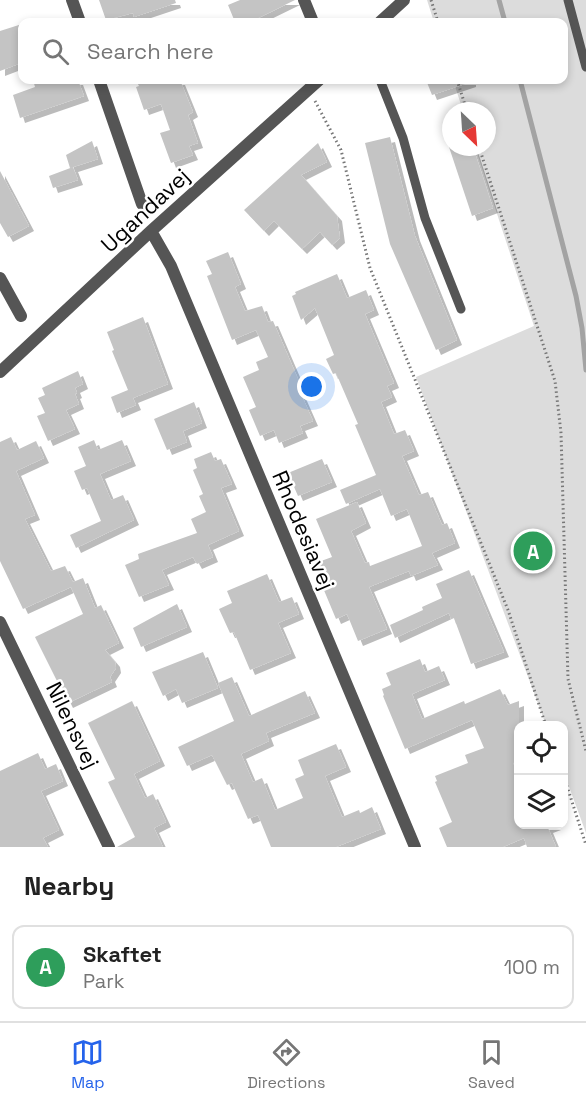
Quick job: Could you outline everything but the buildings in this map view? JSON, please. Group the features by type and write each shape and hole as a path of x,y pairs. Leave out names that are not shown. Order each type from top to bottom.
{"street":[{"path":"72,0 79,18"},
{"path":"304,0 312,18"},
{"path":"384,18 404,0"},
{"path":"100,84 142,204"},
{"name":"Ugandavej","path":"0,372 151,231 314,84"},
{"name":"Rhodesiavej","path":"151,231 171,266 414,847"},
{"path":"0,278 21,316"},
{"name":"Nilensvej","path":"0,622 109,847"}],"lane":[{"path":"568,0 586,67"},
{"path":"382,84 403,138 425,218 461,309"}],"path":[{"path":"431,0 437,18"},
{"path":"458,84 464,102"},
{"path":"308,89 341,150 370,268 508,610 544,721"},
{"path":"482,156 555,381 561,433 568,679 586,751"},
{"path":"568,789 586,845"}],"shaded area":[{"path":"427,0 586,0 586,833 568,784 568,721 545,721 416,377 534,326 478,156 496,156 496,102 460,102 454,84 568,84 568,18 433,18"}],"waterway":[{"path":"499,0 504,18"},
{"path":"521,84 576,296 586,370"}],"place":[{"name":"Skaftet","path":"533,551"}]}
